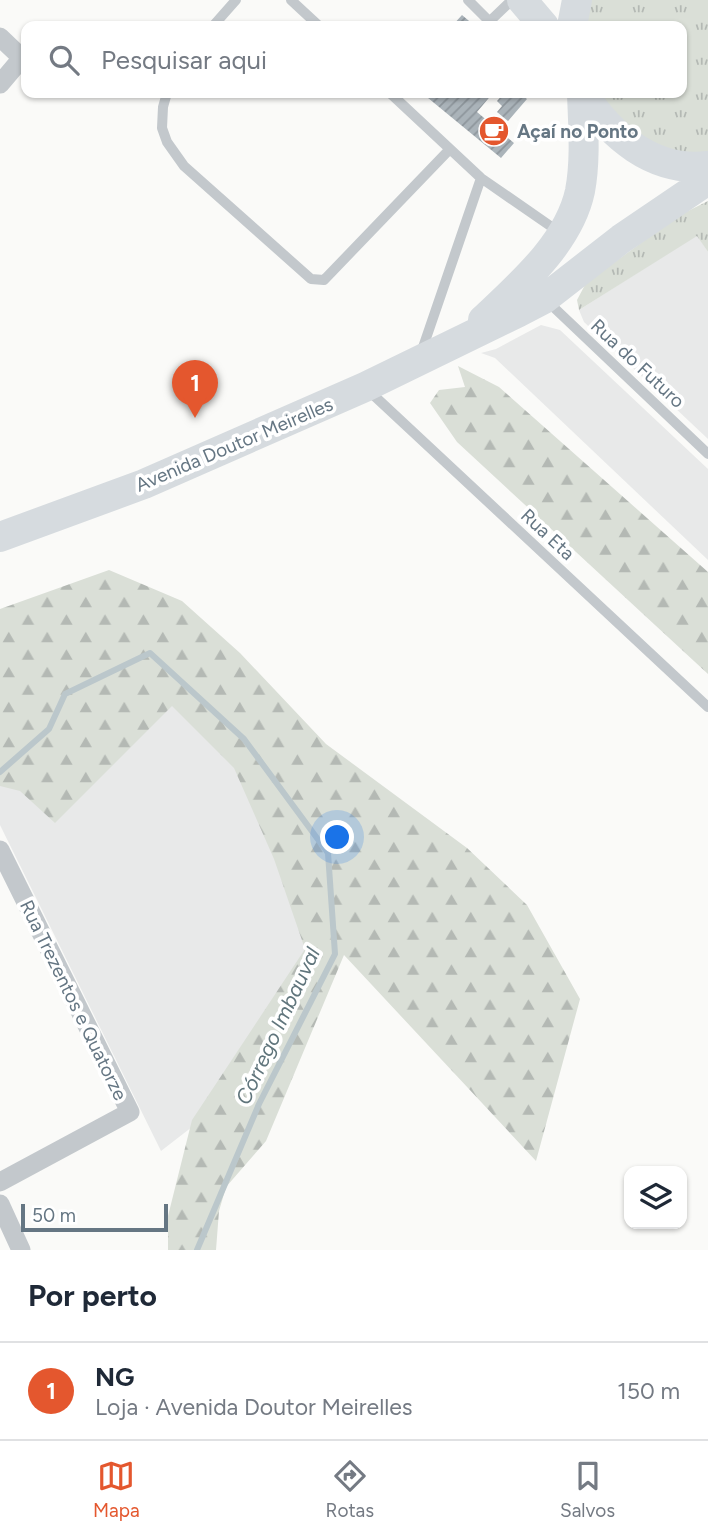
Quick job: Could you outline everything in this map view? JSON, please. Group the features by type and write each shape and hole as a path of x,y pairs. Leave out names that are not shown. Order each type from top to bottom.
{"main road":[{"path":"522,0 540,21"},
{"path":"573,21 577,0"},
{"name":"Avenida Doutor Meirelles","path":"463,338 512,292 563,234 579,192 583,157 583,98"},
{"path":"586,98 602,123 630,146 663,162 708,166"},
{"name":"Avenida Doutor Meirelles","path":"0,537 144,484 417,364 463,338 544,299 621,239 708,180"}],"street":[{"path":"0,37 21,57"},
{"path":"0,84 21,59"},
{"name":"Rua Trezentos e Quatorze","path":"0,850 130,1112 0,1182"},
{"path":"0,1204 21,1250"}],"lane":[{"path":"217,21 236,0"},
{"path":"290,0 313,21"},
{"path":"468,0 489,21"},
{"path":"494,21 512,0"},
{"path":"166,98 162,128 167,142 184,166 311,279 319,281 324,280 450,149"},
{"path":"395,98 481,178 563,234"},
{"path":"417,364 481,178"},
{"name":"Rua do Futuro","path":"544,299 708,454"},
{"name":"Rua Eta","path":"365,387 708,707"}],"shaded area":[{"path":"697,235 708,252 708,439 584,322 579,310"},
{"path":"541,325 560,330 708,469 708,560 495,358 481,353 496,349"},
{"path":"159,674 245,756 312,958 210,1113 161,1151 0,825 0,783"}],"green space":[{"path":"591,0 708,0 708,153 674,151 644,139 619,119 602,98 687,98 687,21 586,21"},
{"path":"708,201 708,252 697,236 579,310 577,300 586,283 678,216"},
{"path":"458,366 499,387 708,572 708,674 457,442 430,403 439,390 465,387"},
{"path":"109,570 182,601 240,653 326,744 467,848 527,905 580,999 536,1161 344,955 266,1141 226,1187 219,1211 216,1250 168,1250 168,1216 192,1120 305,949 274,859 234,768 172,706 55,823 20,791 0,786 0,609"}],"building":[{"path":"462,15 469,21 457,21"},
{"path":"428,98 489,98 477,112 514,143 501,158"},
{"path":"500,98 527,99 508,121 497,112 502,106 497,101"}],"waterway":[{"name":"Córrego Imbauval","path":"0,772 49,729 65,694 150,653 244,739 328,853 335,954 259,1104 197,1250"}],"place":[{"name":"Açaí no Ponto","path":"494,131"},
{"name":"NG","path":"195,418"}]}
